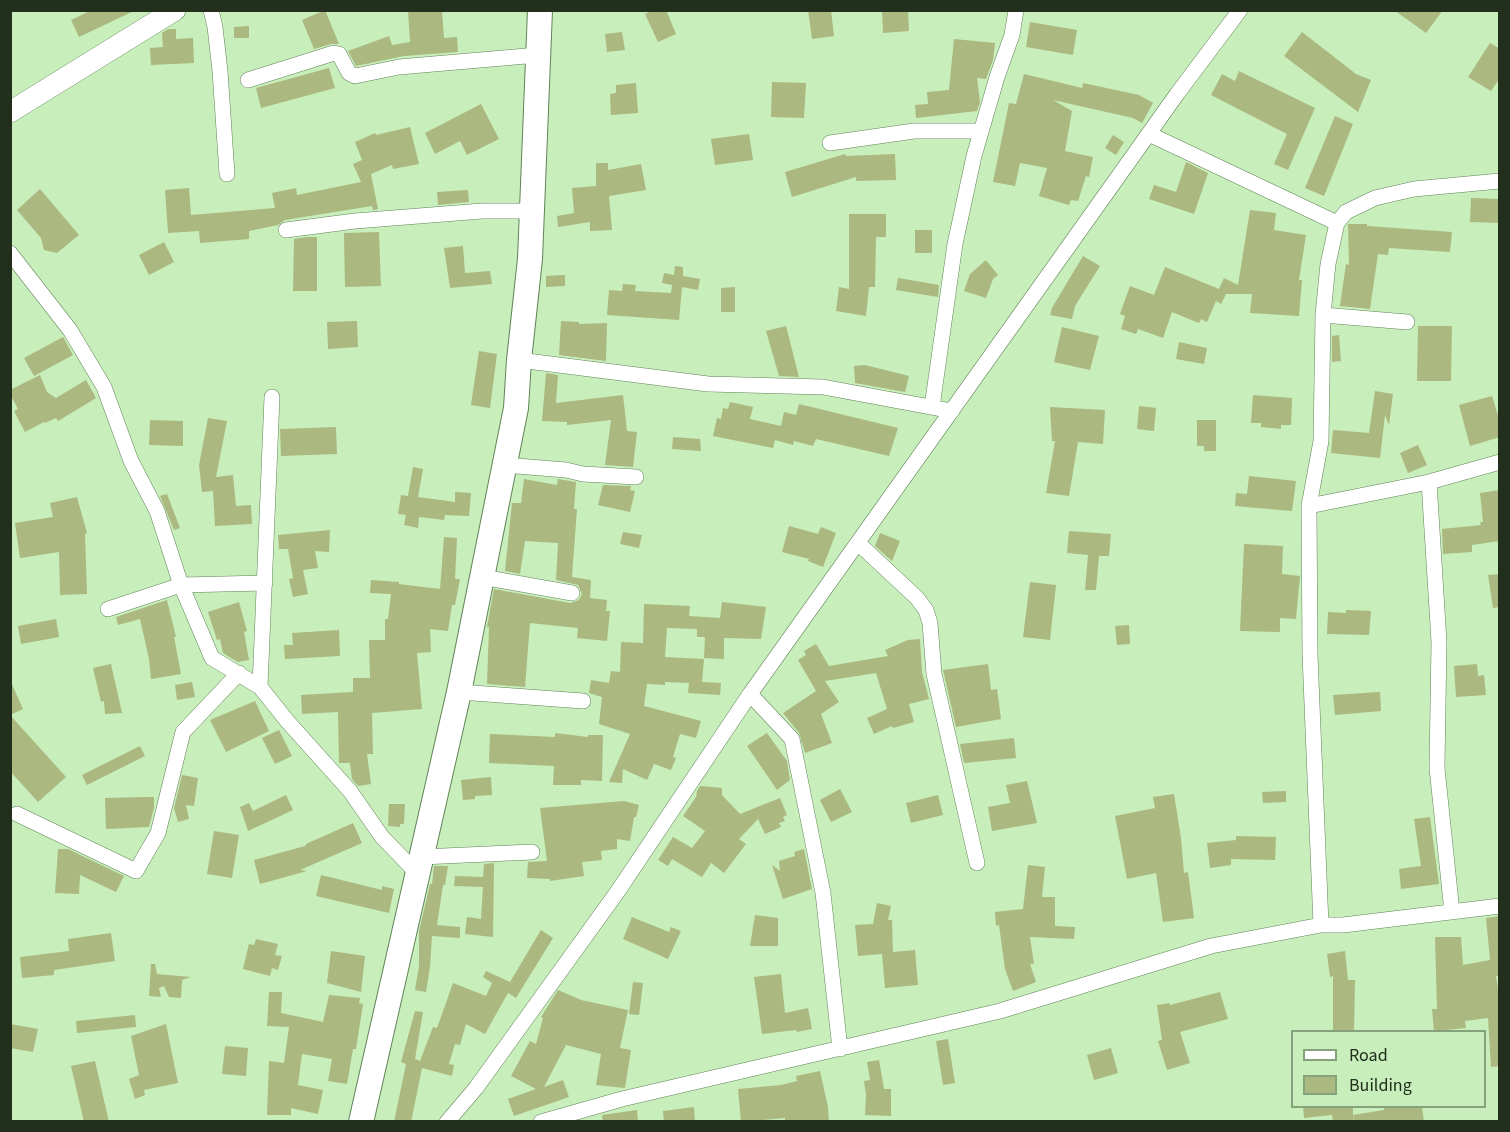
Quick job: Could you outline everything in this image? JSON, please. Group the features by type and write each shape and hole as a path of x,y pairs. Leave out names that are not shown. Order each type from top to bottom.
{"main road":[{"path":"361,1122 459,692 516,408 530,259 540,10"}],"street":[{"path":"10,112 175,10"},
{"path":"211,10 220,71 227,174"},
{"path":"932,407 956,244 974,156 1012,35 1016,10"},
{"path":"447,1122 476,1088 618,891 750,694 1240,10"},
{"path":"249,80 334,53 339,54 349,73 355,76 399,67 538,55"},
{"path":"831,143 914,131 981,131"},
{"path":"1149,134 1337,224"},
{"path":"1321,925 1310,656 1309,506 1321,441 1323,315 1328,264 1337,224 1346,212 1375,198 1414,189 1500,181"},
{"path":"286,230 355,221 482,211 532,211"},
{"path":"10,254 70,330 104,387 131,460 157,511 181,585 212,658 260,687 350,791 382,837 419,865 532,852"},
{"path":"1323,315 1407,322"},
{"path":"519,360 708,384 823,387 952,411"},
{"path":"260,687 272,397"},
{"path":"1309,506 1429,482 1500,462"},
{"path":"504,465 566,470 583,474 636,477"},
{"path":"1429,482 1439,642 1437,768 1452,912"},
{"path":"858,543 917,598 926,610 930,623 934,674 977,863"},
{"path":"482,577 572,593"},
{"path":"108,609 181,585 265,583"},
{"path":"17,814 136,871 158,833 183,732 239,673"},
{"path":"459,692 584,701"},
{"path":"750,694 792,739 823,893 840,1049"},
{"path":"541,1122 622,1099 1000,1011 1211,946 1321,925 1343,925 1500,906"}],"building":[{"path":"92,10 136,10 79,37 71,20"},
{"path":"325,10 339,44 314,49 302,20"},
{"path":"408,10 442,10 444,38 457,37 458,52 404,56 356,66 348,51 389,36 392,45 410,42"},
{"path":"653,10 666,10 676,34 658,42 645,14"},
{"path":"808,10 831,10 834,36 812,39"},
{"path":"882,10 908,10 909,31 883,33"},
{"path":"1394,10 1443,10 1426,33"},
{"path":"1030,22 1077,30 1073,55 1026,47"},
{"path":"249,26 249,38 234,38 234,27"},
{"path":"168,29 176,29 176,39 193,38 194,63 151,65 150,48 163,47 162,33"},
{"path":"622,32 625,50 607,52 605,34"},
{"path":"1302,32 1356,74 1371,80 1358,112 1284,56"},
{"path":"954,39 995,43 993,60 986,79 977,78 980,102 977,111 916,118 915,105 928,104 927,92 949,90"},
{"path":"1490,43 1500,49 1500,78 1491,91 1468,77"},
{"path":"329,68 335,88 261,108 256,88"},
{"path":"1239,71 1315,108 1288,170 1274,164 1287,134 1211,95 1222,74 1235,81"},
{"path":"1024,74 1082,88 1083,83 1139,95 1153,103 1142,123 1133,118 1053,100 1072,111 1065,151 1093,157 1089,177 1086,176 1078,201 1071,200 1069,205 1039,196 1047,168 1020,163 1015,186 993,182 1009,103 1016,104"},
{"path":"772,82 806,83 804,118 771,117"},
{"path":"636,83 638,113 611,115 610,94 616,93 616,85"},
{"path":"481,104 499,139 467,155 460,141 435,154 425,133"},
{"path":"1335,116 1353,124 1324,196 1305,188"},
{"path":"410,127 419,164 393,169 392,165 371,174 378,209 373,210 372,206 285,220 278,225 249,231 249,239 200,243 199,231 168,233 165,190 189,188 191,215 275,208 272,193 296,188 297,195 361,182 353,164 362,160 355,142 375,133 376,135"},
{"path":"749,134 753,160 715,165 711,139"},
{"path":"1113,135 1124,142 1116,155 1105,148"},
{"path":"845,154 846,156 895,154 896,180 856,181 856,177 792,197 785,172"},
{"path":"1186,162 1208,173 1194,214 1149,199 1154,185 1176,192"},
{"path":"596,163 608,163 608,170 641,164 646,190 609,196 612,230 590,231 590,222 558,227 557,216 574,213 572,188 596,186"},
{"path":"40,189 79,235 57,253 44,250 41,238 17,210"},
{"path":"468,190 469,202 438,205 437,192"},
{"path":"1471,198 1500,199 1500,223 1470,222"},
{"path":"1250,210 1276,213 1274,230 1306,235 1299,280 1302,280 1299,316 1250,313 1252,294 1226,294 1221,304 1216,301 1207,322 1201,319 1199,323 1172,312 1163,338 1138,329 1136,334 1121,329 1125,316 1120,314 1130,286 1154,295 1165,267 1219,289 1224,278 1238,285"},
{"path":"849,214 886,214 886,237 876,237 875,287 869,287 866,316 836,311 839,287 849,289"},
{"path":"1348,224 1452,232 1450,252 1389,248 1388,255 1378,254 1370,309 1340,306 1346,264 1349,265"},
{"path":"915,230 932,230 932,253 915,253"},
{"path":"379,232 381,286 345,287 344,233"},
{"path":"317,237 317,291 293,291 294,239"},
{"path":"164,242 174,262 149,275 139,255"},
{"path":"463,246 465,273 490,271 492,284 450,288 444,248"},
{"path":"1083,256 1100,266 1075,306 1072,319 1050,315 1052,308"},
{"path":"986,260 998,275 993,279 986,298 964,291 970,274"},
{"path":"675,266 683,267 683,276 700,279 698,290 682,287 679,320 607,315 609,290 622,291 623,284 636,285 635,291 671,293 672,285 662,283 664,273 674,275"},
{"path":"565,275 565,286 546,287 546,276"},
{"path":"898,278 939,285 938,297 896,290"},
{"path":"735,287 735,312 721,312 721,288"},
{"path":"357,321 358,347 328,349 327,322"},
{"path":"561,321 579,322 579,324 607,323 606,361 559,355"},
{"path":"786,326 799,377 779,376 766,331"},
{"path":"1418,326 1452,326 1451,381 1417,381"},
{"path":"1062,327 1099,336 1090,370 1054,362"},
{"path":"1339,335 1341,361 1332,362 1332,336"},
{"path":"63,337 73,355 34,376 24,358"},
{"path":"1179,342 1207,348 1204,364 1176,359"},
{"path":"479,351 497,354 490,408 471,405"},
{"path":"865,365 909,376 905,392 855,383 854,366"},
{"path":"546,373 558,375 556,403 623,395 627,431 637,432 633,467 605,465 611,420 567,425 567,422 542,421"},
{"path":"40,375 47,392 56,398 86,380 96,398 58,421 56,418 44,422 25,432 14,411 18,409 10,390"},
{"path":"1375,391 1393,394 1389,425 1385,415 1380,458 1331,453 1333,430 1369,433"},
{"path":"1253,395 1292,398 1291,425 1281,425 1281,429 1261,427 1261,423 1251,423"},
{"path":"1492,396 1500,422 1500,437 1470,446 1459,405"},
{"path":"730,402 753,407 750,419 781,426 784,412 796,415 799,404 898,428 889,456 816,439 813,446 794,441 793,445 775,440 773,448 713,436 717,418 721,419 723,408 728,409"},
{"path":"1139,406 1156,408 1154,431 1137,429"},
{"path":"1050,407 1105,410 1103,444 1078,442 1069,496 1046,493 1055,441 1052,441"},
{"path":"208,418 227,421 216,477 233,475 236,506 251,505 252,524 215,526 213,491 202,492 199,465"},
{"path":"150,420 183,421 183,446 149,445"},
{"path":"1197,420 1216,420 1216,451 1204,451 1204,446 1197,446"},
{"path":"336,427 337,454 281,456 280,429"},
{"path":"673,437 700,439 701,451 672,449"},
{"path":"1418,445 1427,465 1408,473 1400,453"},
{"path":"413,467 423,469 418,497 455,502 455,492 471,493 469,516 445,515 444,520 419,517 418,528 404,525 406,515 398,514 401,495 408,496"},
{"path":"1249,476 1296,481 1292,511 1235,506 1236,493 1247,494"},
{"path":"524,479 557,485 558,479 576,482 574,509 577,509 572,577 591,580 590,598 607,600 606,611 610,611 607,641 577,638 578,628 530,623 525,687 487,684 489,627 487,627 494,589 570,603 579,600 582,594 578,585 556,580 558,543 525,541 520,574 505,571 512,503 521,503"},
{"path":"603,485 631,486 630,490 635,491 630,512 598,505"},
{"path":"1500,490 1500,541 1472,545 1472,552 1443,554 1442,529 1481,525 1480,522 1483,522 1480,493"},
{"path":"167,494 180,528 174,530 160,496"},
{"path":"77,497 87,533 85,534 87,594 60,595 59,552 20,558 15,523 53,517 50,503"},
{"path":"789,526 818,534 821,527 836,533 823,567 808,561 809,559 782,552"},
{"path":"330,530 329,552 315,551 318,568 303,570 308,594 293,597 289,579 293,578 288,549 279,549 278,535"},
{"path":"1069,531 1111,534 1109,556 1099,556 1096,590 1085,590 1088,555 1067,553"},
{"path":"623,532 642,535 639,548 620,544"},
{"path":"880,533 900,541 892,561 875,546"},
{"path":"444,537 457,538 455,579 460,579 455,605 452,605 448,631 430,629 431,652 417,653 422,709 372,713 373,754 367,754 371,784 358,786 352,779 350,763 339,763 338,712 302,714 301,695 353,692 353,678 370,678 369,640 385,640 385,619 388,619 391,594 370,593 371,580 440,589"},
{"path":"1244,544 1283,546 1282,574 1300,576 1296,619 1280,618 1280,632 1240,631"},
{"path":"1500,574 1500,607 1493,608 1488,575"},
{"path":"1030,582 1056,585 1050,640 1023,637"},
{"path":"167,600 176,637 174,637 181,674 151,679 140,619 118,625 116,617"},
{"path":"239,602 247,631 244,632 249,660 238,662 223,653 220,639 217,640 208,612"},
{"path":"722,602 766,607 761,639 724,638 724,659 704,658 705,637 697,637 697,629 667,628 665,657 704,659 702,682 721,683 720,695 688,693 689,683 647,684 644,706 701,721 696,738 680,734 673,757 676,758 671,770 654,764 647,780 623,769 622,783 609,782 630,734 599,724 602,697 589,693 591,680 609,683 611,671 620,672 621,642 643,643 644,604 690,606 689,616 720,618"},
{"path":"1346,610 1371,611 1369,635 1327,634 1328,612 1346,613"},
{"path":"56,619 59,637 21,644 18,626"},
{"path":"1129,625 1130,644 1117,645 1115,626"},
{"path":"339,630 340,656 285,659 284,645 293,645 292,633"},
{"path":"920,639 922,672 929,699 909,704 914,722 893,728 892,726 874,734 867,718 887,709 876,673 825,681 839,702 821,714 832,743 805,753 799,733 783,713 816,691 798,660 806,655 804,651 816,644 829,666 888,656 885,650 908,640"},
{"path":"111,664 122,713 105,714 104,701 101,702 93,668"},
{"path":"988,664 991,690 997,689 1001,719 956,727 943,670"},
{"path":"1477,664 1478,676 1484,675 1486,695 1456,697 1454,666"},
{"path":"10,680 23,709 10,715"},
{"path":"192,682 195,697 177,700 175,685"},
{"path":"1380,692 1381,711 1335,715 1333,695"},
{"path":"255,701 269,731 226,752 210,720"},
{"path":"10,715 66,777 38,802 10,771"},
{"path":"279,730 292,756 275,764 262,738"},
{"path":"555,733 588,737 588,735 603,735 602,781 581,780 581,785 553,785 554,766 489,763 490,734 555,737"},
{"path":"767,733 787,761 790,780 777,790 747,746"},
{"path":"1014,738 1016,758 964,763 960,744"},
{"path":"140,746 145,756 87,785 82,775"},
{"path":"182,775 198,778 194,806 186,805 189,819 178,822 174,808"},
{"path":"491,777 492,795 475,796 475,799 463,800 461,780"},
{"path":"1027,781 1037,823 992,831 988,807 1010,803 1006,785"},
{"path":"700,786 722,788 722,795 740,814 780,798 787,815 783,817 785,821 779,823 781,827 765,834 758,819 739,839 746,844 724,873 711,863 702,877 672,859 668,866 658,860 673,837 692,848 705,831 683,816 696,797"},
{"path":"840,789 852,812 831,822 820,800"},
{"path":"1286,791 1286,802 1263,803 1262,792"},
{"path":"1174,794 1184,873 1188,872 1194,918 1163,922 1156,873 1127,879 1115,816 1155,808 1153,797"},
{"path":"286,795 293,810 248,831 240,807 249,803 253,811"},
{"path":"938,795 943,815 911,823 906,803"},
{"path":"154,797 154,808 149,827 106,829 105,798"},
{"path":"624,801 639,805 636,817 634,817 630,841 617,839 617,849 601,851 602,860 582,862 584,876 550,881 550,879 527,878 528,862 547,861 540,808"},
{"path":"389,804 405,804 404,824 400,824 400,827 388,826"},
{"path":"1430,817 1439,884 1401,889 1399,869 1421,866 1414,819"},
{"path":"353,823 362,843 300,870 307,871 260,884 254,860 305,846"},
{"path":"214,831 239,835 232,878 207,874"},
{"path":"1236,836 1276,837 1275,860 1231,859 1231,865 1210,868 1207,843 1236,840"},
{"path":"58,849 68,849 124,876 116,892 80,875 79,894 55,893"},
{"path":"804,849 812,889 783,899 772,865 780,871 779,861 795,856 794,852"},
{"path":"494,863 493,937 465,934 467,917 481,919 483,887 454,886 455,876 483,877 484,864"},
{"path":"1028,865 1045,867 1042,897 1055,897 1055,926 1075,927 1074,939 1030,937 1034,964 1030,964 1036,982 1013,991 1005,969 995,912 1023,909"},
{"path":"434,866 448,866 437,925 460,927 460,938 432,936 426,992 415,990 419,966 419,931 430,884 432,884"},
{"path":"321,875 382,890 382,886 394,889 389,913 316,896"},
{"path":"877,903 891,906 888,920 892,920 893,952 915,950 918,985 885,988 882,954 858,956 855,925 873,924"},
{"path":"755,915 778,918 778,946 750,946"},
{"path":"1500,916 1500,975 1496,976 1500,1002 1500,1066 1491,1067 1488,1018 1465,1021 1466,1028 1434,1030 1432,1009 1437,1009 1435,937 1461,937 1463,965 1490,960 1486,918"},
{"path":"632,917 669,932 671,927 681,931 668,959 623,939"},
{"path":"541,930 553,938 516,998 508,993 485,1034 466,1024 460,1045 455,1044 449,1064 454,1065 452,1076 422,1068 411,1122 394,1122 406,1064 401,1062 415,1011 423,1012 415,1059 420,1061 433,1027 437,1028 453,983 486,996 492,983 483,977 486,971 510,982"},
{"path":"111,933 115,961 54,970 54,975 22,978 20,957 69,951 68,939"},
{"path":"256,939 278,944 275,955 282,956 278,970 272,968 270,976 243,969 249,944 254,945"},
{"path":"331,951 365,956 361,992 327,983"},
{"path":"1345,951 1348,980 1355,980 1354,1030 1333,1030 1333,976 1330,977 1327,954"},
{"path":"151,964 155,964 157,974 191,977 182,980 181,998 169,997 164,986 159,988 161,997 149,996"},
{"path":"781,974 785,1013 808,1008 812,1029 762,1034 754,977"},
{"path":"633,982 643,983 639,1015 629,1014"},
{"path":"558,990 581,1000 628,1010 620,1048 631,1050 625,1088 596,1085 601,1054 566,1045 544,1087 563,1080 569,1097 514,1116 508,1099 536,1089 511,1076 530,1041 536,1044 543,1018 541,1017"},
{"path":"269,992 282,992 281,1013 323,1022 329,995 360,998 359,1003 363,1004 356,1049 353,1049 347,1084 328,1081 332,1059 302,1054 298,1085 323,1090 318,1114 291,1108 291,1115 267,1115 269,1061 284,1063 289,1027 267,1026"},
{"path":"1220,992 1228,1019 1180,1032 1190,1063 1167,1070 1158,1041 1162,1040 1157,1005 1170,1003 1170,1005"},
{"path":"135,1015 136,1027 77,1033 76,1021"},
{"path":"10,1024 38,1029 33,1052 10,1048"},
{"path":"166,1024 178,1083 144,1090 145,1095 135,1099 129,1079 139,1075 131,1036"},
{"path":"948,1039 955,1083 943,1085 936,1041"},
{"path":"225,1046 248,1048 246,1076 222,1074"},
{"path":"1111,1048 1118,1073 1094,1080 1087,1055"},
{"path":"879,1060 884,1089 891,1089 891,1116 865,1115 864,1081 870,1080 867,1062"},
{"path":"95,1061 109,1122 84,1122 71,1066"},
{"path":"820,1071 829,1122 785,1122 785,1118 741,1122 738,1089 781,1085 797,1081 796,1076"},
{"path":"694,1107 695,1122 664,1122 663,1111"},
{"path":"1303,1108 1353,1108 1353,1122 1333,1122 1332,1115 1304,1118"},
{"path":"1384,1108 1422,1108 1424,1122 1354,1122 1353,1115 1384,1110"},
{"path":"637,1110 638,1122 603,1122 602,1115"}]}
